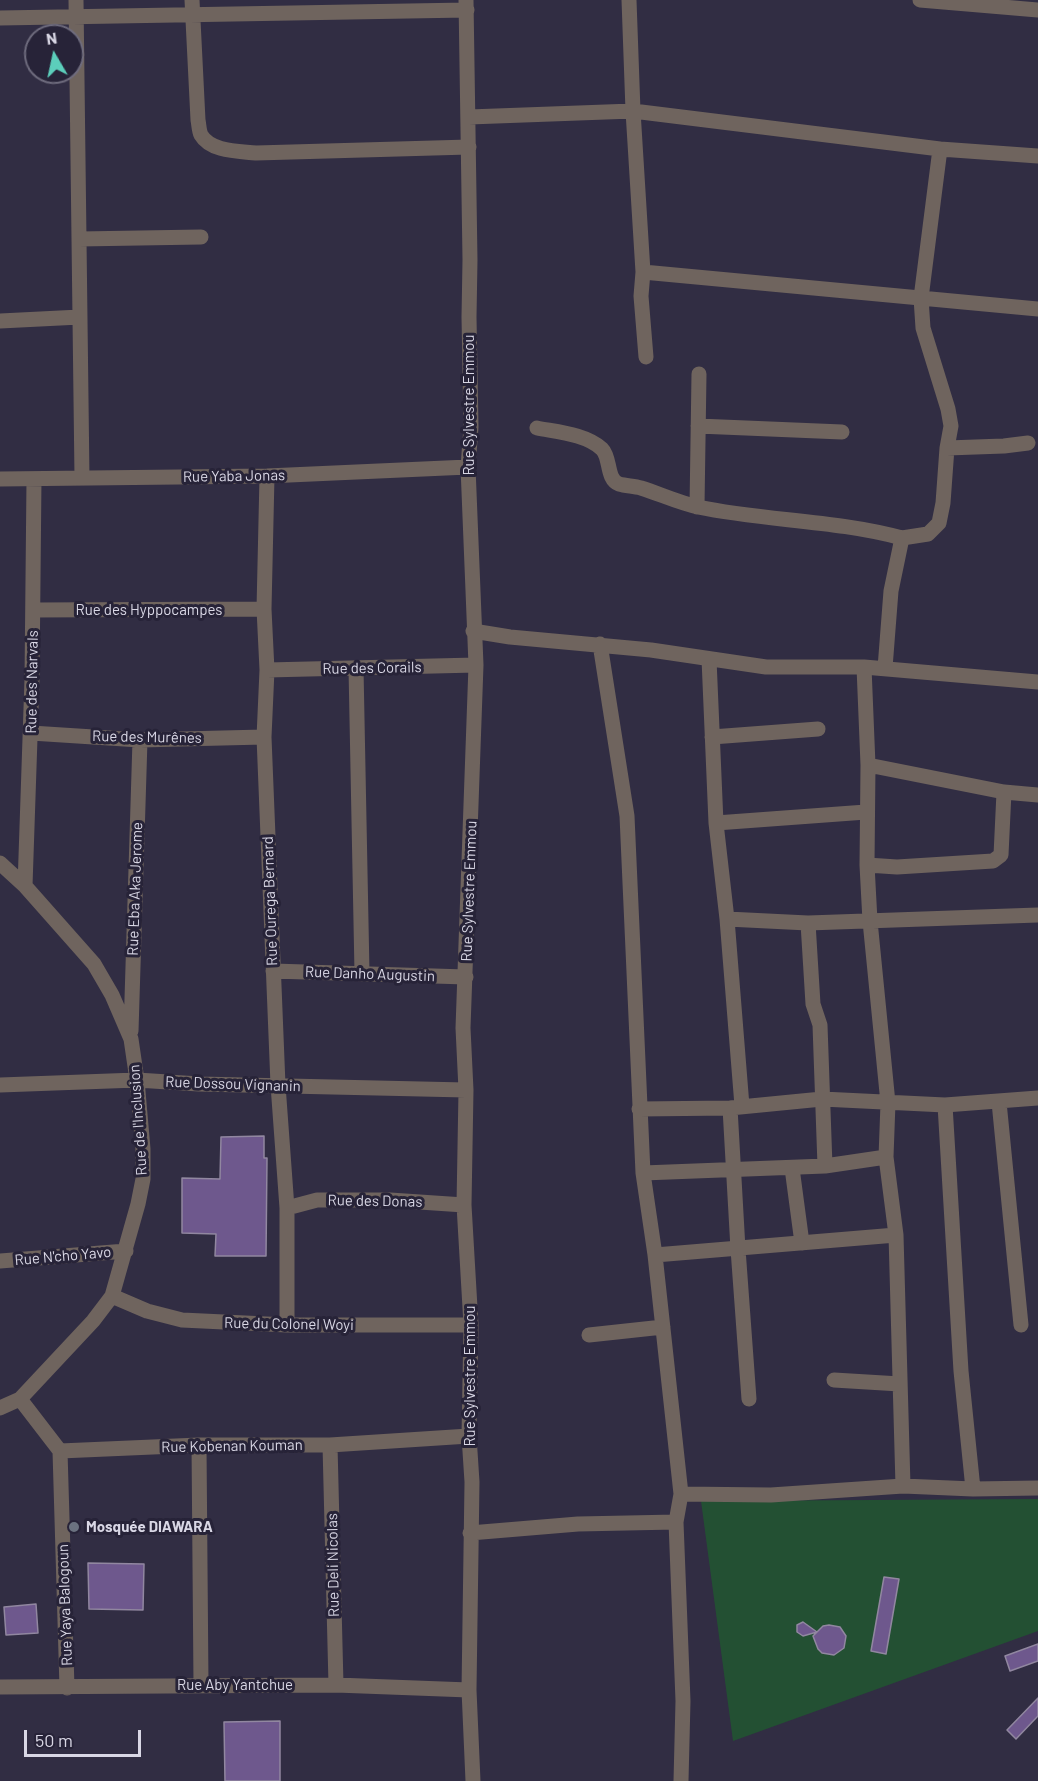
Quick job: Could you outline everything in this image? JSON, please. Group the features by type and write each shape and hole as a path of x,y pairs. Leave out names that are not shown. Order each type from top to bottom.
{"street":[{"path":"76,0 82,478"},
{"path":"629,0 643,272 641,297 646,357"},
{"path":"920,0 1038,10"},
{"path":"0,18 76,17 192,7 466,5"},
{"name":"Rue Sylvestre Emmou","path":"466,5 471,427 468,467 476,665 463,1028 466,1090 464,1205 471,1325 469,1436 472,1482 469,1690 473,1781"},
{"path":"192,7 198,120 200,134 210,144 228,150 256,153 469,147"},
{"path":"469,117 633,111 940,149 1038,156"},
{"path":"537,428 593,442 604,450 611,476 615,482 639,487 697,507 866,530 902,538 928,534 939,523 951,426 923,328 921,298 940,149"},
{"path":"79,239 201,237"},
{"path":"643,272 1038,309"},
{"path":"0,321 80,317"},
{"path":"697,507 699,374"},
{"path":"698,426 842,432"},
{"path":"947,448 1028,443"},
{"name":"Rue Yaba Jonas","path":"0,479 267,476 468,467"},
{"name":"Rue Ourega Bernard","path":"267,476 264,609 267,670 264,737 278,1085 286,1208 287,1325"},
{"name":"Rue des Narvals","path":"25,886 34,610 34,479"},
{"path":"885,668 891,591 902,538"},
{"name":"Rue des Hyppocampes","path":"34,610 264,609"},
{"path":"473,631 510,637 600,644 766,667 885,668 1038,682"},
{"path":"600,644 627,816 643,1173 655,1255 681,1494 676,1522 683,1701 681,1781"},
{"path":"710,659 716,823 727,919 736,1107 735,1168 738,1249 749,1399"},
{"name":"Rue des Corails","path":"267,670 476,665"},
{"path":"864,667 868,765 867,865 870,921 888,1103 886,1157 897,1236 903,1486"},
{"path":"356,668 362,973"},
{"path":"712,737 818,729"},
{"name":"Rue des Murênes","path":"31,733 140,740 264,737"},
{"name":"Rue Eba Aka Jerome","path":"131,1039 140,740"},
{"path":"868,765 1004,792 1038,795"},
{"path":"867,865 907,867 993,861 1001,855 1004,792"},
{"path":"716,823 866,812"},
{"name":"Rue de l'Inclusion","path":"0,863 25,886 94,964 112,995 131,1039 138,1080 143,1149 142,1179 126,1251 112,1296 93,1321 20,1399 0,1408"},
{"path":"727,919 808,922 1038,915"},
{"path":"808,922 813,1004 820,1025 825,1166"},
{"name":"Rue Danho Augustin","path":"273,971 466,977"},
{"name":"Rue Dossou Vignanin","path":"0,1085 138,1080 199,1084 466,1090"},
{"path":"639,1109 736,1107 822,1099 945,1105 1038,1098"},
{"path":"999,1102 1021,1325"},
{"path":"945,1105 961,1371 973,1489"},
{"path":"643,1173 825,1166 886,1157"},
{"path":"792,1168 802,1243"},
{"name":"Rue des Donas","path":"286,1208 317,1200 390,1200 464,1205"},
{"path":"655,1255 897,1236"},
{"name":"Rue N'cho Yavo","path":"0,1261 126,1251"},
{"name":"Rue du Colonel Woyi","path":"112,1296 147,1311 182,1320 287,1325 471,1325"},
{"path":"589,1335 663,1327"},
{"path":"834,1380 900,1384"},
{"path":"20,1399 60,1451"},
{"name":"Rue Kobenan Kouman","path":"60,1451 199,1445 330,1445 469,1436"},
{"path":"199,1445 201,1685"},
{"name":"Rue Deli Nicolas","path":"330,1445 336,1684"},
{"name":"Rue Yaya Balogoun","path":"60,1451 67,1688"},
{"path":"681,1494 771,1495 903,1486 973,1489 1038,1488"},
{"path":"470,1533 578,1524 676,1522"},
{"name":"Rue Aby Yantchue","path":"0,1687 336,1684 469,1690"}],"green space":[{"path":"1038,1499 1038,1631 733,1741 701,1501"}],"building":[{"path":"264,1136 264,1158 267,1158 266,1256 215,1256 216,1234 182,1233 182,1178 220,1179 221,1137"},
{"path":"88,1563 144,1564 143,1610 89,1609"},
{"path":"884,1577 899,1579 886,1654 871,1651"},
{"path":"36,1604 38,1633 6,1635 4,1607"},
{"path":"803,1622 817,1632 803,1636 797,1632 797,1625"},
{"path":"823,1626 840,1627 846,1636 844,1648 834,1655 822,1653 813,1636"},
{"path":"1038,1644 1038,1661 1010,1671 1005,1656"},
{"path":"1038,1698 1038,1716 1016,1739 1007,1730"},
{"path":"280,1721 280,1781 225,1781 224,1722"}],"place":[{"name":"Mosquée DIAWARA","path":"74,1527"}]}
